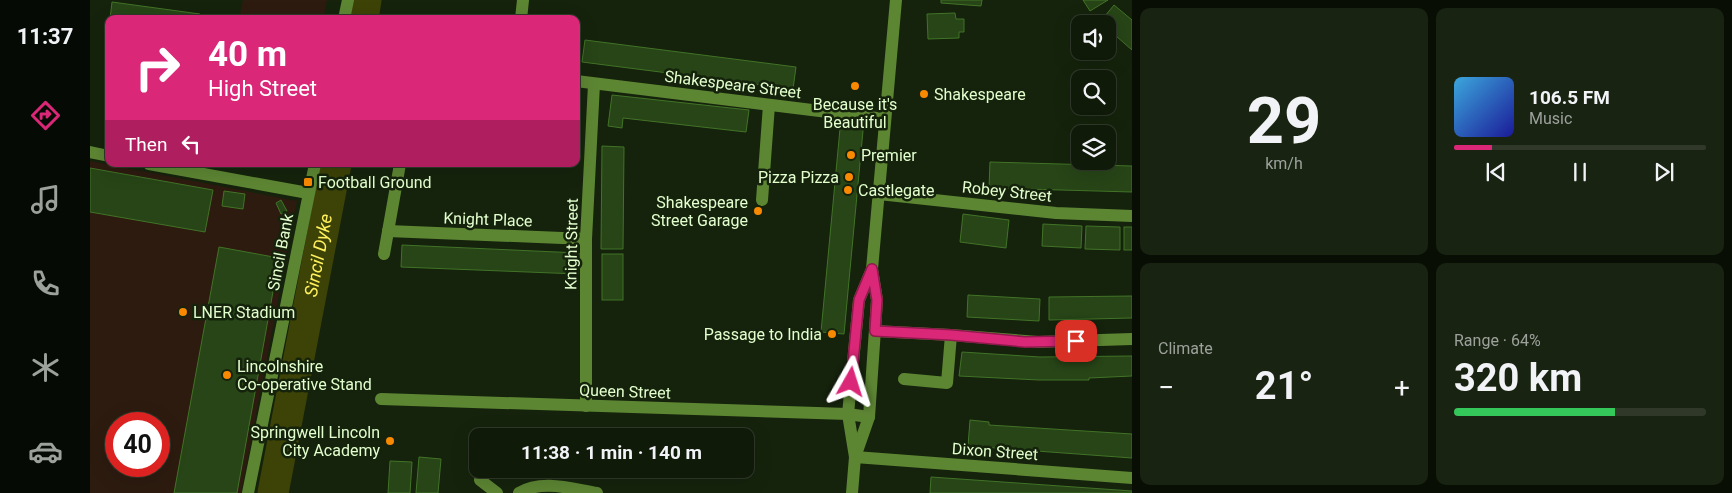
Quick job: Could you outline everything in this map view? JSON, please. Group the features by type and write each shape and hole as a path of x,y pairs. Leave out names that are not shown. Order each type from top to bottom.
{"street":[{"path":"345,15 348,0"},
{"path":"522,15 523,0"},
{"path":"855,457 869,417 877,300 872,269 896,0"},
{"name":"Shakespeare Street","path":"580,82 885,119"},
{"name":"Knight Street","path":"586,406 586,239 594,84"},
{"path":"762,200 769,105"},
{"path":"90,152 105,155"},
{"path":"165,167 308,193"},
{"path":"384,254 399,167"},
{"name":"Sincil Bank","path":"248,493 314,169"},
{"name":"Robey Street","path":"879,194 1056,213 1132,216"},
{"name":"Knight Place","path":"388,231 586,239"},
{"path":"852,493 855,457 848,414 859,300 872,269"},
{"path":"875,331 1038,342 1132,339"},
{"path":"904,379 947,383 951,335"},
{"name":"Queen Street","path":"381,399 848,414 869,417"},
{"name":"Dixon Street","path":"855,457 1132,478"},
{"path":"480,480 496,493"},
{"path":"519,493 532,487 548,485 597,493"}],"shaded area":[{"path":"243,0 327,0 324,15 240,15"},
{"name":"LNER Stadium","path":"90,161 105,164 105,167 121,167 297,201 241,493 90,493"}],"building":[{"path":"941,0 982,0 981,6 941,3"},
{"path":"1083,0 1108,0 1090,11"},
{"path":"112,2 200,14 200,15 110,15"},
{"path":"1114,5 1132,20 1132,50 1116,36 1116,15 1106,15"},
{"path":"955,13 956,19 964,19 964,32 959,32 959,38 928,39 927,14"},
{"path":"585,40 796,67 793,89 582,62"},
{"path":"612,95 749,110 746,132 623,118 622,128 608,126"},
{"path":"841,118 864,120 844,334 821,332"},
{"path":"602,146 624,147 623,249 601,249"},
{"path":"990,162 1071,164 1071,170 1116,170 1116,166 1132,166 1132,192 989,188"},
{"path":"90,168 213,190 205,232 90,212"},
{"path":"224,191 245,194 243,209 222,206"},
{"path":"281,200 287,211 281,214 276,203"},
{"path":"963,214 1009,220 1006,248 960,242"},
{"path":"1043,224 1082,226 1081,248 1042,246"},
{"path":"1086,226 1120,227 1120,250 1085,249"},
{"path":"1124,227 1132,227 1132,250 1124,250"},
{"path":"402,245 579,253 578,274 401,267"},
{"name":"Lincolnshire Co-operative Stand","path":"219,247 279,258 237,493 174,493"},
{"path":"602,254 623,254 623,300 602,300"},
{"path":"968,295 1040,299 1039,321 967,317"},
{"path":"1132,296 1132,318 1049,320 1049,297"},
{"path":"962,352 1040,357 1132,356 1132,376 1089,378 1089,380 1039,380 959,376"},
{"path":"970,420 989,422 989,425 1132,434 1132,458 968,446"},
{"path":"419,457 441,459 438,493 416,493"},
{"path":"390,461 412,462 410,493 388,493"},
{"path":"931,477 1132,491 1132,493 930,493"}],"waterway":[{"name":"Sincil Dyke","path":"364,15 366,0"},
{"name":"Sincil Dyke","path":"273,493 335,167"}],"place":[{"name":"Because it's Beautiful","path":"855,86"},
{"name":"Shakespeare","path":"924,94"},
{"name":"Premier","path":"851,155"},
{"name":"Pizza Pizza","path":"849,177"},
{"name":"Football Ground","path":"308,182"},
{"name":"Castlegate","path":"848,190"},
{"name":"Shakespeare Street Garage","path":"758,211"},
{"name":"LNER Stadium","path":"183,312"},
{"name":"Passage to India","path":"832,334"},
{"name":"Lincolnshire Co-operative Stand","path":"227,375"},
{"name":"Springwell Lincoln City Academy","path":"390,441"}],"route":[{"path":"851,382 859,300 872,269 877,300 875,331 951,335 1025,342 1076,341"}]}
